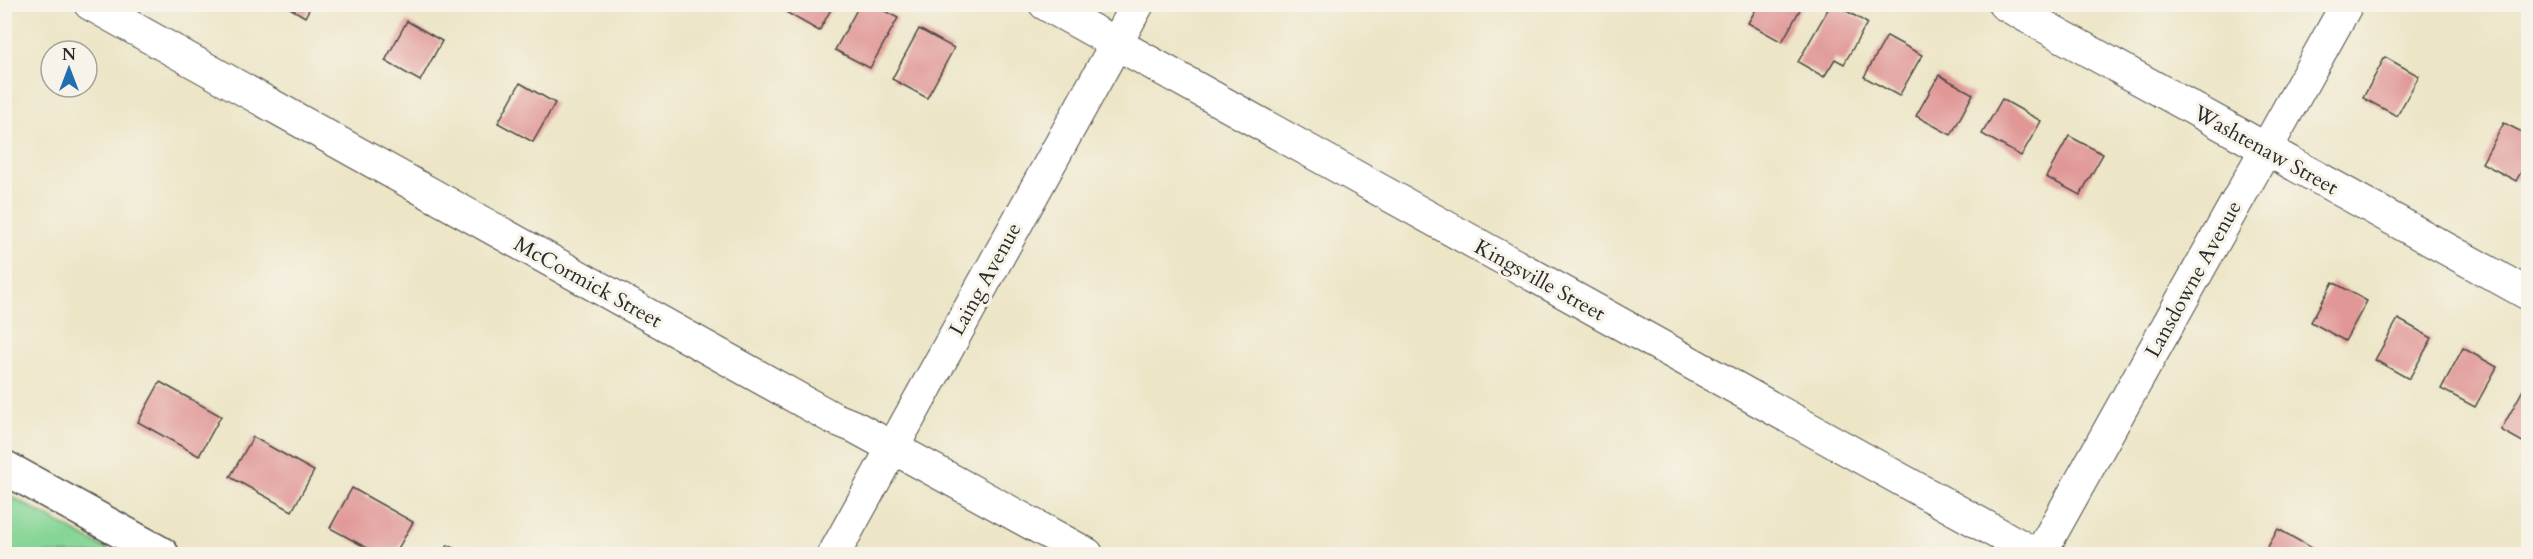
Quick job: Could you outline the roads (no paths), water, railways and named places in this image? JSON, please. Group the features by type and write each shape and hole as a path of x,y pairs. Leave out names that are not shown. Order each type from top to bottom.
{"main road":[{"path":"4,467 162,555"}],"street":[{"name":"McCormick Street","path":"90,4 833,418 855,427 1087,555"},
{"name":"Kingsville Street","path":"1045,4 2035,555"},
{"name":"Laing Avenue","path":"834,555 1138,4"},
{"name":"Washtenaw Street","path":"2004,4 2529,294"},
{"name":"Lansdowne Avenue","path":"2040,555 2347,4"}]}
